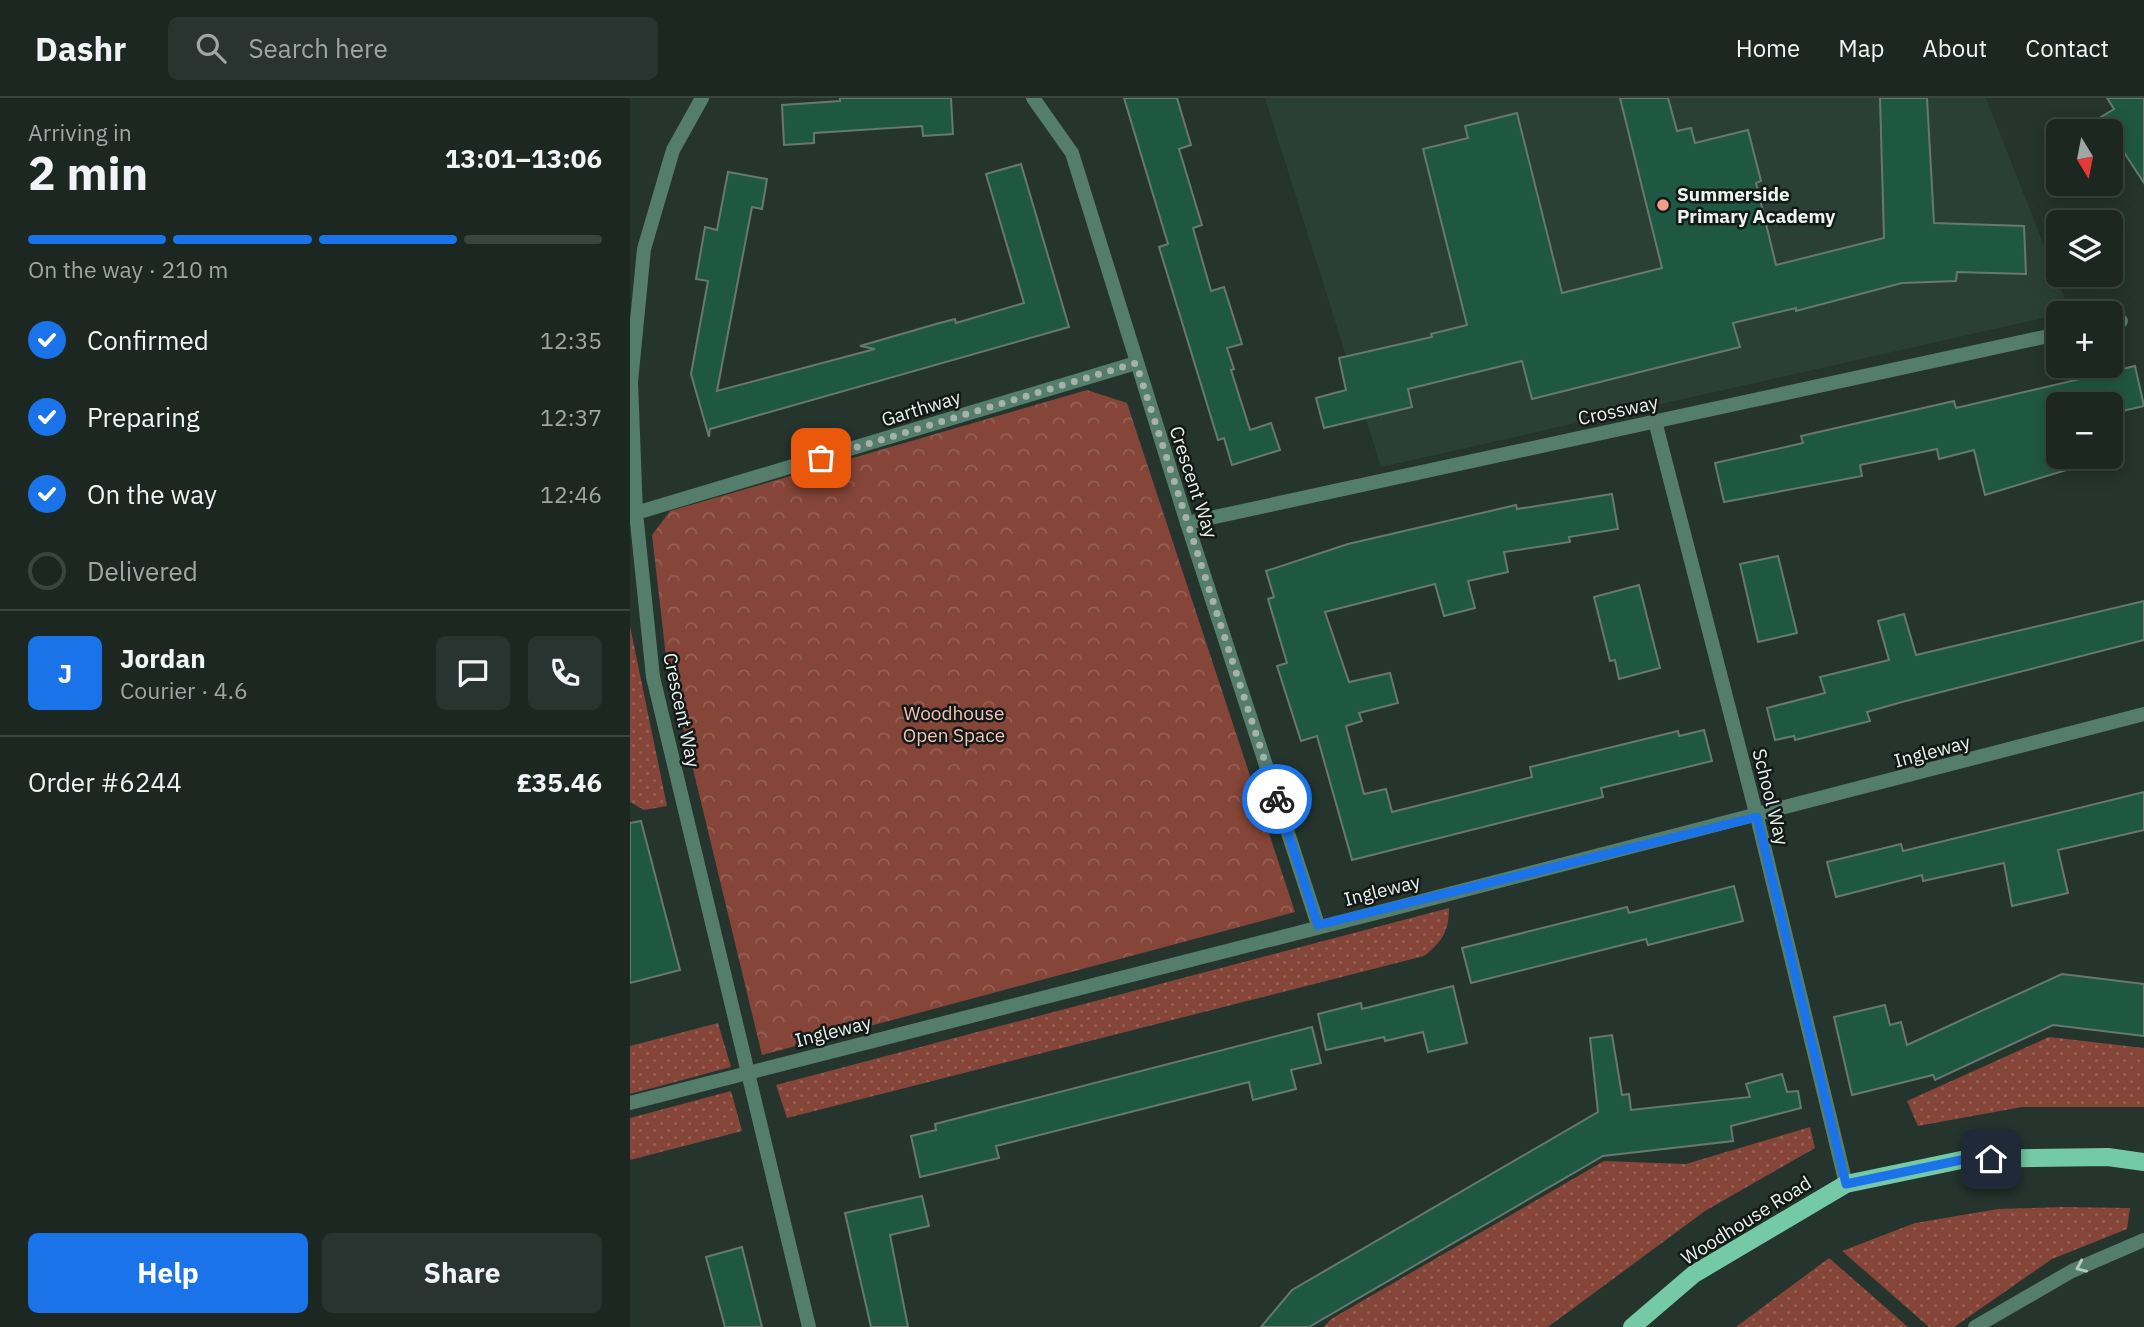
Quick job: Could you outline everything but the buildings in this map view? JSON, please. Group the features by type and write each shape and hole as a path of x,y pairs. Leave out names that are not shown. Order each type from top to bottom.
{"main road":[{"name":"Woodhouse Road","path":"1632,1327 1694,1274 1846,1184 1966,1159 2108,1157 2144,1163"}],"street":[{"name":"Crescent Way","path":"702,98 673,150 645,249 631,382 636,513 653,677 808,1327"},
{"name":"Crescent Way","path":"1033,98 1072,153 1136,363 1318,925"},
{"name":"Crossway","path":"1187,523 2046,337"},
{"name":"Garthway","path":"636,513 1136,363"},
{"name":"School Way","path":"1655,421 1757,817 1846,1184"},
{"name":"Ingleway","path":"630,1103 1318,925 1757,817 2144,714"},
{"path":"1975,1327 2072,1271 2144,1240"}],"shaded area":[{"name":"Summerside Primary Academy","path":"1265,98 1986,98 2046,251 2046,287 2060,287 2066,301 2046,301 2046,317 1381,467"}],"green space":[{"name":"Woodhouse Open Space","path":"1087,390 1127,403 1295,912 762,1055 666,657 652,535 670,511"},
{"path":"630,626 667,806 644,810 630,802"},
{"path":"1449,908 1448,923 1443,935 1436,946 1424,956 787,1118 776,1085"},
{"path":"718,1023 731,1067 630,1094 630,1046"},
{"path":"2049,1037 2144,1048 2144,1107 2022,1107 1918,1126 1907,1101"},
{"path":"731,1091 742,1131 630,1160 630,1118"},
{"path":"1810,1127 1815,1148 1705,1211 1548,1327 1324,1327 1331,1319 1604,1161 1686,1164"},
{"path":"2130,1208 2127,1229 2052,1259 1954,1327 1929,1327 1842,1251 1915,1223 1998,1209"},
{"path":"1829,1258 1908,1327 1736,1327"}],"way so far":[{"path":"821,458 1136,363 1277,799"}],"place":[{"name":"Summerside Primary Academy","path":"1663,205"}],"route":[{"path":"1277,799 1318,925 1757,817 1846,1184 1966,1159 1991,1159"}]}
